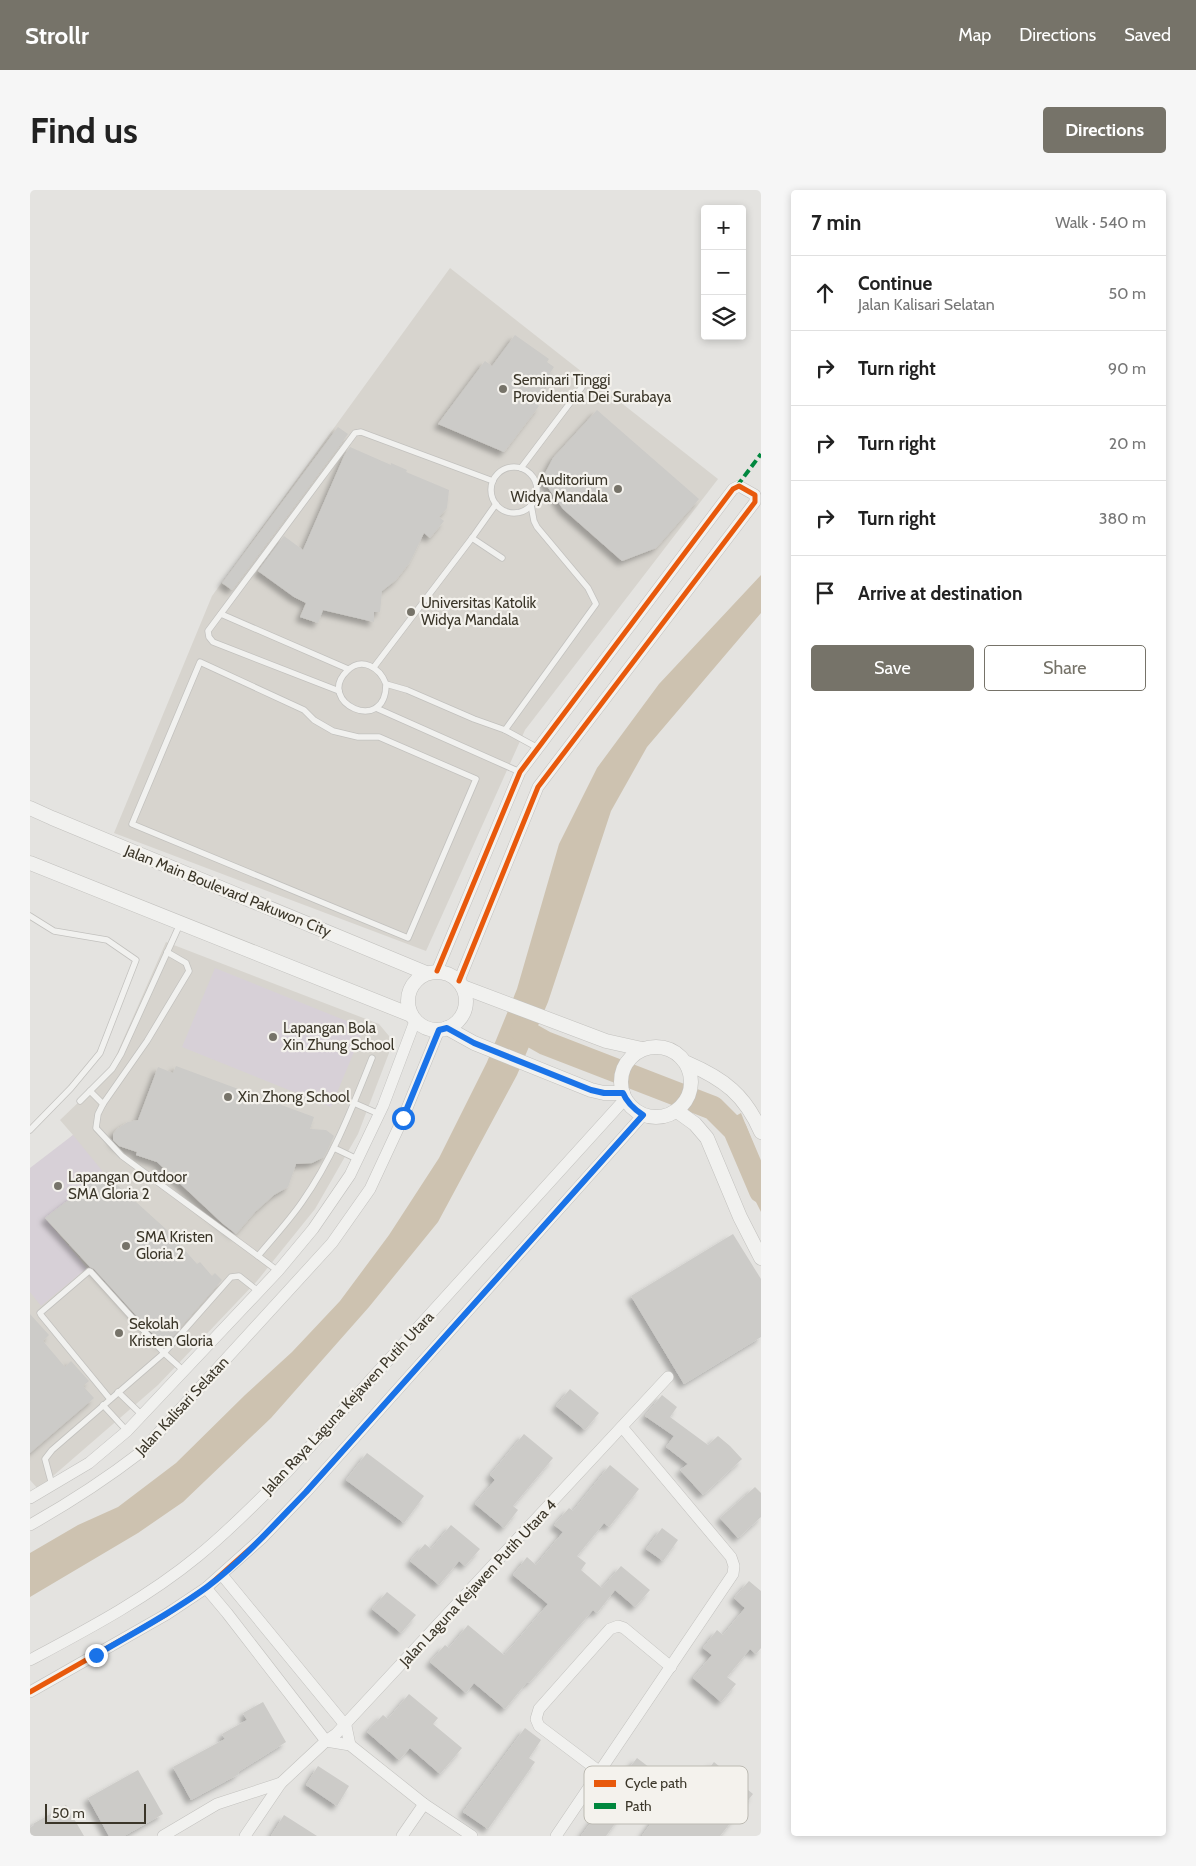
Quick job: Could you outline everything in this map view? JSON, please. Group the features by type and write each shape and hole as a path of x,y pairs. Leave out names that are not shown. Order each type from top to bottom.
{"street":[{"path":"432,972 520,772 538,748 591,697 755,502 755,495 739,486 733,489 591,697 538,788 461,984 466,995 464,1012 454,1024 443,1029"},
{"name":"Jalan Main Boulevard Pakuwon City","path":"30,808 70,826 432,972"},
{"path":"30,863 413,1018 426,1028 443,1029 546,1073 604,1093 624,1096"},
{"path":"413,1018 407,1001 410,987 414,981 432,972 448,974 461,984 489,997 606,1040 642,1049"},
{"name":"Jalan Kalisari Selatan","path":"30,1498 89,1463 127,1431 278,1271 313,1229 350,1175 379,1114 413,1018"},
{"name":"Jalan Kalisari Selatan","path":"30,1525 104,1480 141,1452 332,1243 370,1189 443,1029"},
{"path":"654,1046 667,1048 679,1054 687,1063 692,1076 691,1089 686,1101 677,1111 655,1118 643,1115 633,1108 624,1096 620,1087 621,1075 625,1064 632,1055 642,1049 654,1046"},
{"path":"687,1063 720,1080 740,1095 756,1119 761,1132"},
{"name":"Jalan Raya Laguna Kejawen Putih Utara","path":"30,1660 154,1589 198,1556 241,1518 286,1472 624,1096"},
{"path":"677,1111 696,1124 707,1138 740,1217 761,1258"},
{"name":"Jalan Raya Laguna Kejawen Putih Utara","path":"30,1692 167,1614 206,1588 262,1538 306,1492 643,1115"},
{"path":"278,1271 293,1285"},
{"name":"Jalan Laguna Kejawen Putih Utara 4","path":"245,1836 281,1783 326,1741 346,1726 668,1377"},
{"path":"604,1766 733,1574 734,1566 731,1557 622,1427"},
{"path":"222,1575 346,1726 350,1745"},
{"path":"206,1588 326,1741 350,1745 424,1804 472,1836"},
{"path":"592,1766 540,1726 536,1719 538,1710 610,1629 614,1627 624,1628 671,1667"},
{"name":"Jalan Laguna Kejawen Putih Utara 4","path":"162,1836 217,1804 281,1783"},
{"path":"556,1836 584,1795"},
{"path":"402,1836 424,1804"}],"lane":[{"path":"521,468 582,387"},
{"path":"339,691 212,642 208,637 208,631 355,433 361,432 493,481"},
{"path":"521,468 528,471 536,484 535,498 525,510 509,512 496,504 491,493 493,481 497,474 504,469 521,468"},
{"path":"374,667 496,504"},
{"path":"505,730 596,604 588,588 536,527 531,505"},
{"path":"472,538 502,558"},
{"path":"221,614 348,669"},
{"path":"200,662 304,710 314,720 333,730 358,737 379,737 476,779 408,938 132,824 200,662"},
{"path":"366,664 374,667 382,674 386,684 386,693 376,708 360,711 352,709 346,704 339,691 342,676 348,669 366,664"},
{"path":"386,684 406,690 505,730 538,748"},
{"path":"376,708 520,772"},
{"path":"30,916 54,931 107,940 136,960 100,1053 71,1088 30,1130"},
{"path":"80,1101 112,1069 121,1054 180,923"},
{"path":"167,952 186,963 189,971 147,1041 103,1104 98,1114 96,1128 122,1156 278,1271"},
{"path":"258,1256 302,1203 334,1148 372,1058"},
{"path":"90,1090 103,1104"},
{"path":"354,1103 379,1114"},
{"path":"334,1148 357,1159"},
{"path":"110,1399 40,1313 89,1271 164,1353 184,1371"},
{"path":"52,1486 44,1459 164,1353 231,1278 238,1276 258,1291"},
{"path":"118,1392 142,1415"},
{"path":"103,1405 127,1431"}],"shaded area":[{"name":"Universitas Katolik Widya Mandala","path":"450,268 718,479 525,730 426,951 114,833 212,596"},
{"path":"761,575 761,613 647,747 611,811 548,1002 517,1075 438,1222 369,1307 271,1418 183,1502 138,1533 30,1597 30,1553 78,1525 118,1507 176,1463 292,1352 340,1301 389,1235 439,1158 487,1062 517,989 559,844 597,768 659,684"},
{"path":"166,942 379,1024 389,1036 389,1053 358,1134 315,1209 257,1281 158,1385 38,1489 30,1480 30,1172 73,1135 60,1120 108,1074"},
{"name":"Lapangan Bola Xin Zhung School","path":"215,968 364,1028 331,1107 182,1047"},
{"path":"741,1113 761,1163 761,1212 741,1172 721,1124"},
{"path":"73,1135 104,1173 45,1218 87,1268 41,1306 30,1292 30,1168"}],"building":[{"name":"Seminari Tinggi Providentia Dei Surabaya","path":"515,335 549,359 547,362 554,367 550,373 552,377 533,401 539,406 504,452 438,424 485,361 492,366"},
{"name":"Auditorium Widya Mandala","path":"597,410 699,499 656,548 622,561 563,509 542,479 553,458"},
{"path":"338,427 348,434 232,590 222,583"},
{"path":"350,447 391,465 391,463 407,470 406,472 449,490 447,508 439,517 444,521 430,538 424,533 410,562 396,580 382,591 380,612 374,612 374,622 323,610 318,623 300,617 306,603 294,597 258,571 284,536 303,550 344,456"},
{"path":"176,1066 314,1117 310,1129 326,1130 334,1136 324,1157 312,1163 296,1164 288,1187 274,1195 255,1212 236,1234 157,1162 136,1155 137,1152 119,1146 113,1140 113,1134 117,1129 128,1122 138,1120 158,1067 173,1073"},
{"name":"SMA Kristen Gloria 2","path":"104,1173 167,1230 197,1264 200,1262 212,1276 215,1273 222,1280 171,1338 162,1344 45,1218"},
{"path":"733,1234 761,1279 761,1337 684,1384 631,1296"},
{"path":"30,1314 49,1335 43,1341 65,1367 71,1361 89,1381 83,1386 94,1398 30,1453"},
{"path":"570,1389 599,1413 585,1430 556,1406"},
{"path":"662,1395 677,1407 670,1417 708,1445 718,1436 742,1459 703,1495 680,1470 688,1464 666,1447 674,1436 645,1416"},
{"path":"524,1434 553,1458 513,1506 518,1510 504,1528 475,1504 495,1480 490,1475"},
{"path":"367,1453 424,1496 404,1523 346,1480"},
{"path":"610,1465 639,1489 609,1527 604,1523 577,1556 586,1563 581,1570 602,1588 621,1566 650,1590 635,1607 615,1590 597,1613 593,1610 505,1709 474,1683 466,1693 430,1662 445,1645 449,1648 468,1625 504,1655 515,1643 548,1604 513,1575 527,1557 536,1565 563,1532 554,1525 569,1508 573,1511"},
{"path":"755,1487 761,1493 761,1517 738,1538 720,1518"},
{"path":"451,1525 480,1549 465,1566 459,1561 439,1585 410,1561 425,1544 431,1549"},
{"path":"662,1528 678,1540 663,1561 646,1549"},
{"path":"749,1581 761,1591 761,1648 756,1654 750,1649 727,1677 736,1684 721,1702 693,1678 712,1655 703,1648 717,1630 723,1635 745,1608 734,1598"},
{"path":"387,1592 416,1615 401,1633 372,1609"},
{"path":"409,1694 438,1718 433,1724 462,1748 440,1774 410,1748 399,1760 367,1732 383,1715 388,1719"},
{"path":"263,1702 286,1742 238,1772 239,1774 191,1800 173,1767 225,1739 222,1734 247,1720 243,1713"},
{"path":"525,1728 541,1740 529,1758 535,1762 488,1829 463,1812"},
{"path":"637,1758 648,1766 631,1766"},
{"path":"714,1762 719,1766 711,1766"},
{"path":"318,1766 349,1786 337,1806 306,1785"},
{"path":"138,1770 163,1814 124,1836 109,1836 88,1798"},
{"path":"748,1790 753,1794 748,1800"},
{"path":"66,1805 84,1836 30,1836 30,1828 33,1824"},
{"path":"284,1815 317,1836 271,1836"},
{"path":"590,1824 615,1824 606,1836 581,1836"},
{"path":"650,1824 729,1824 720,1836 642,1836"}],"waterway":[{"path":"522,1030 545,1043 713,1108 735,1130 761,1191"}],"marked path":[{"path":"737,486 761,454"}],"cycle path":[{"path":"437,971 520,772 733,489 739,486 755,495 755,502 538,787 459,981"},
{"path":"30,1692 167,1614 206,1588 262,1538 306,1492 643,1115"}],"place":[{"name":"Seminari Tinggi Providentia Dei Surabaya","path":"503,389"},
{"name":"Auditorium Widya Mandala","path":"618,489"},
{"name":"Universitas Katolik Widya Mandala","path":"411,612"},
{"name":"Lapangan Bola Xin Zhung School","path":"273,1037"},
{"name":"Xin Zhong School","path":"228,1097"},
{"name":"Lapangan Outdoor SMA Gloria 2","path":"58,1186"},
{"name":"SMA Kristen Gloria 2","path":"126,1246"},
{"name":"Sekolah Kristen Gloria","path":"119,1333"}],"route":[{"path":"96,1655 167,1614 206,1588 262,1538 306,1492 643,1115 633,1108 625,1099 623,1093 604,1093 591,1090 474,1043 447,1028 439,1030 403,1118"}]}
